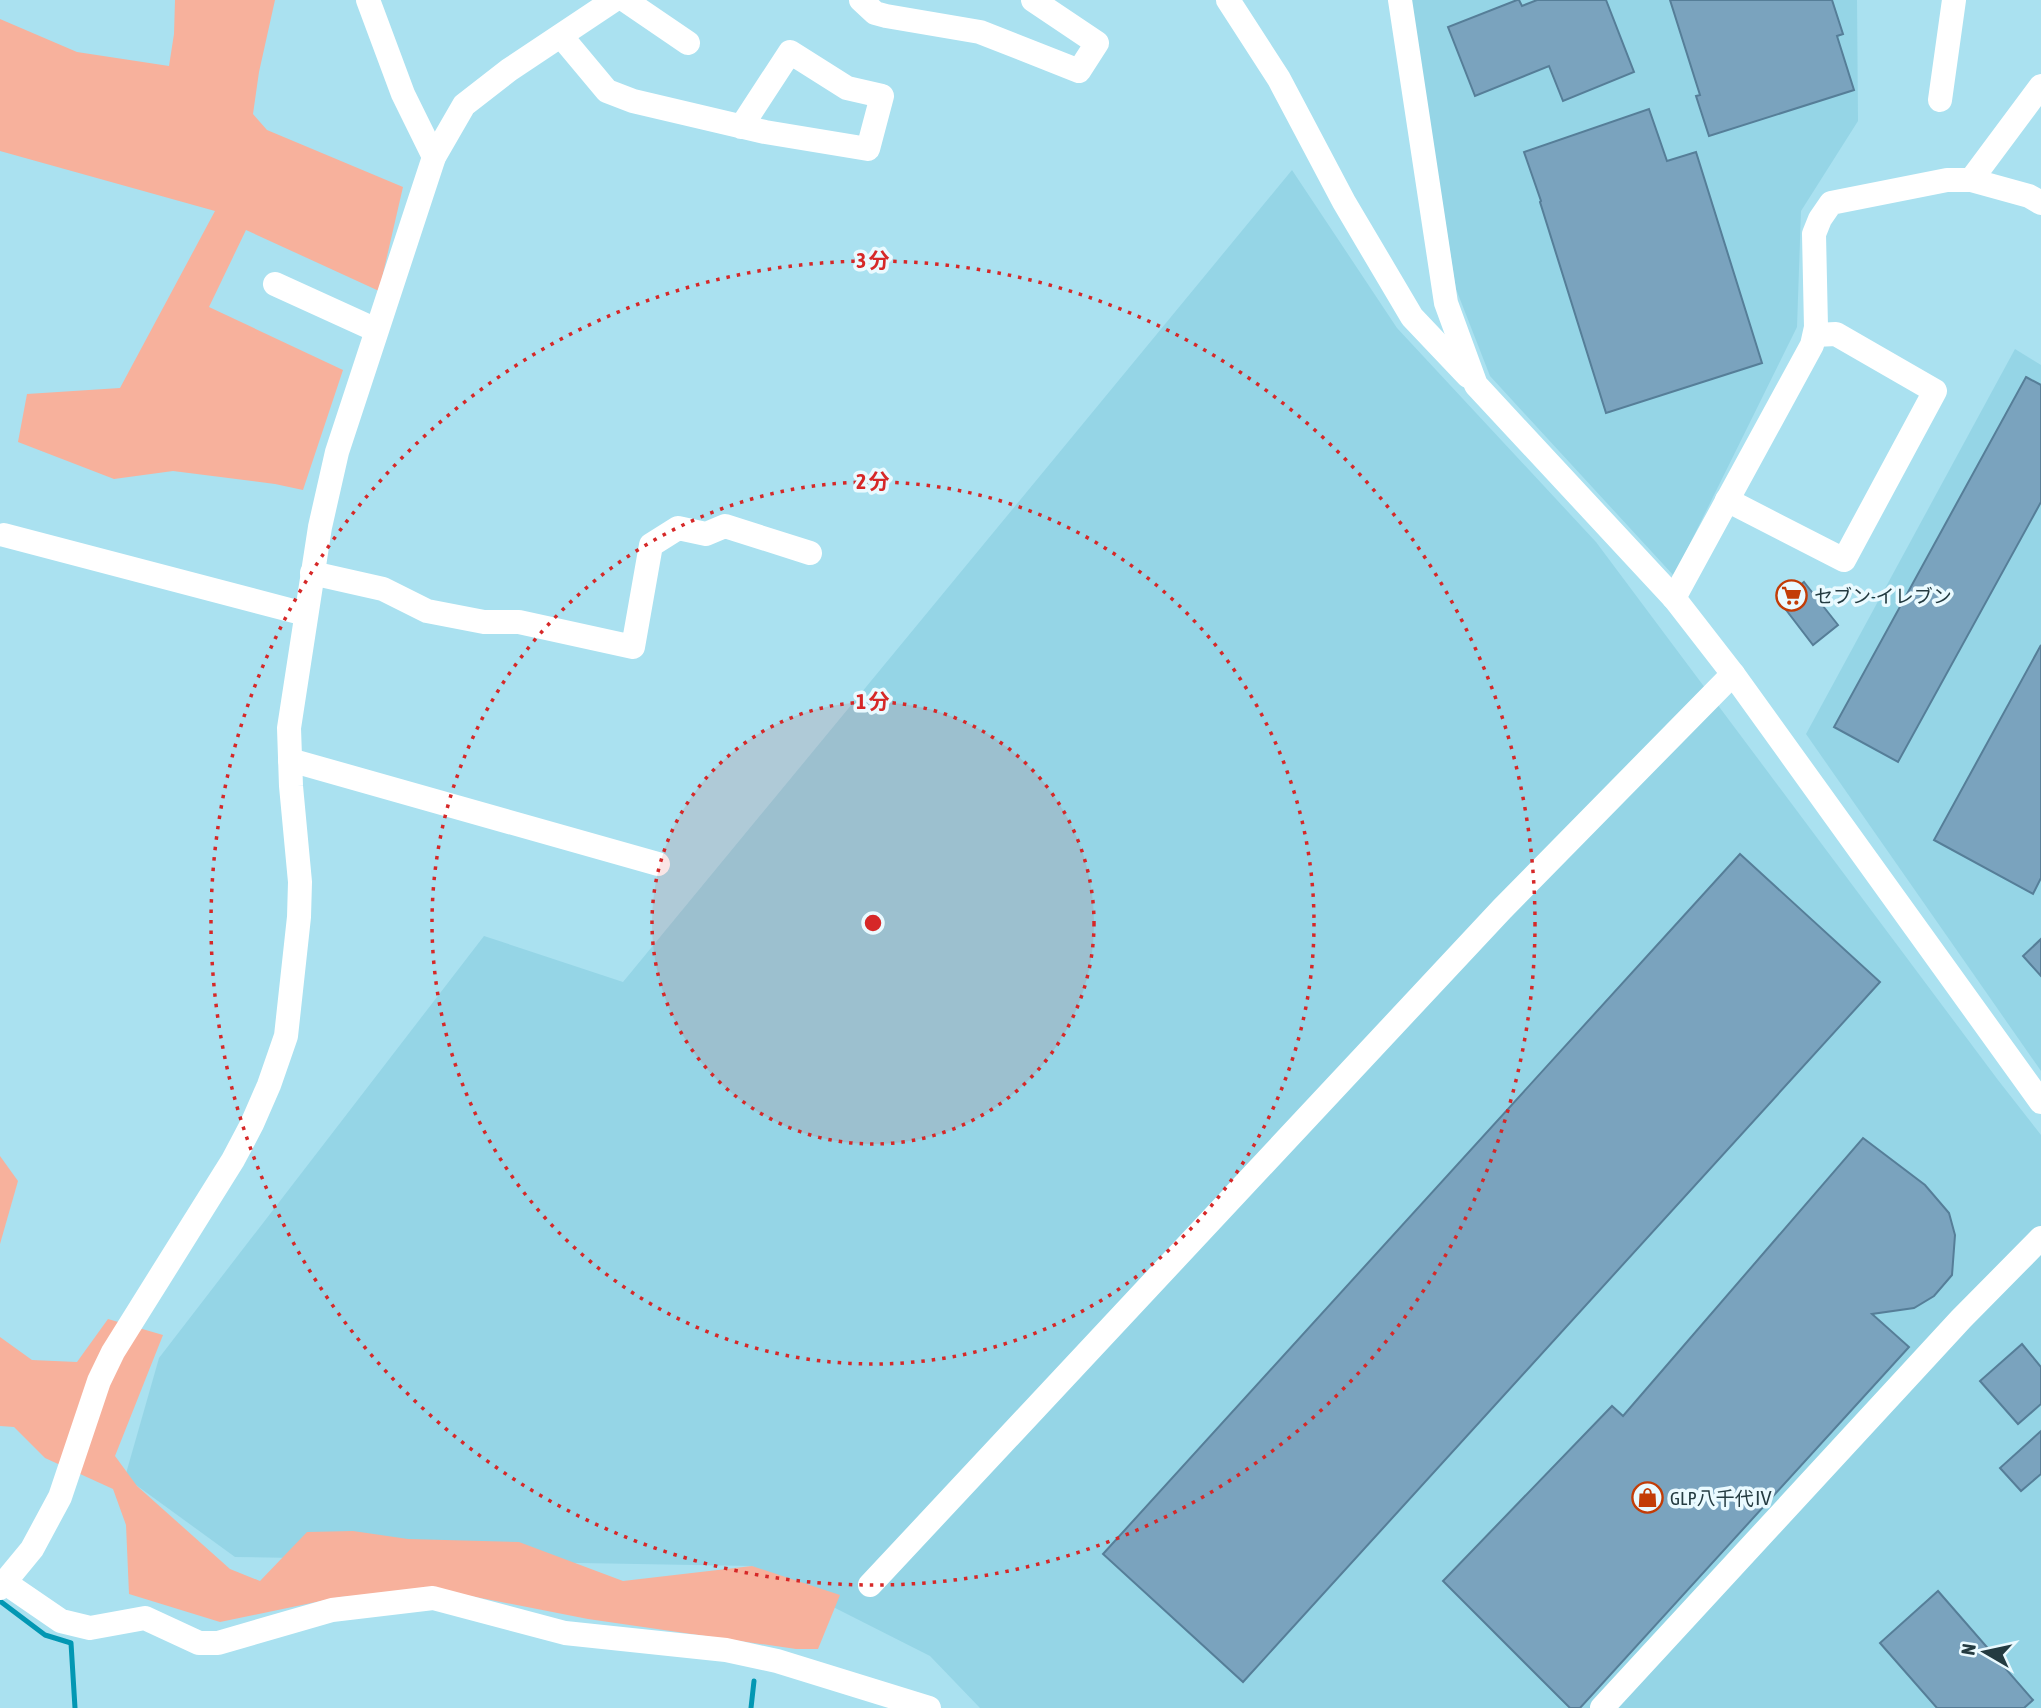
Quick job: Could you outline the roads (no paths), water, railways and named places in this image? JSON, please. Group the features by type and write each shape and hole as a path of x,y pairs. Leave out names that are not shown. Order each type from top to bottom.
{"street":[{"path":"368,0 403,94 434,157"},
{"path":"614,0 509,69 464,105 434,157 337,453 320,527 305,614 289,728 300,882 299,917 286,1036 269,1085 233,1160 113,1352 99,1381 60,1497 32,1549 2,1585 61,1621 90,1628 145,1618 199,1643 218,1643 332,1610 433,1598 565,1633 726,1650 803,1669 929,1708"},
{"path":"625,0 688,43"},
{"path":"861,0 875,13 980,32 1079,71 1097,43 1033,0"},
{"path":"1228,0 1279,79 1344,202 1412,317 1674,598 1733,674 2041,1102"},
{"path":"1400,0 1446,303 1476,384"},
{"path":"1940,100 1954,0"},
{"path":"561,36 607,91 633,100 741,127 765,132 868,149 882,96 847,88 790,52 741,127"},
{"path":"1971,180 2041,86"},
{"path":"1674,598 1812,345 1816,327 1814,234 1831,203 1947,180 1971,180 2029,196 2041,203"},
{"path":"275,284 376,330"},
{"path":"1727,500 1844,560 1935,391 1836,334 1815,335"},
{"path":"312,573 383,589 427,611 484,622 519,622 633,647 651,545 678,528 706,534 725,526 810,553"},
{"path":"4,535 305,614"},
{"path":"870,1585 1502,909 1733,674"},
{"path":"290,760 658,864"},
{"path":"1602,1708 1961,1319 2041,1238"}],"waterway":[{"path":"0,1601 45,1635 71,1643 75,1708"},
{"path":"751,1708 754,1681"}],"place":[{"name":"セブン-イレブン","path":"1791,596"},
{"name":"GLP八千代Ⅳ","path":"1647,1498"}]}
